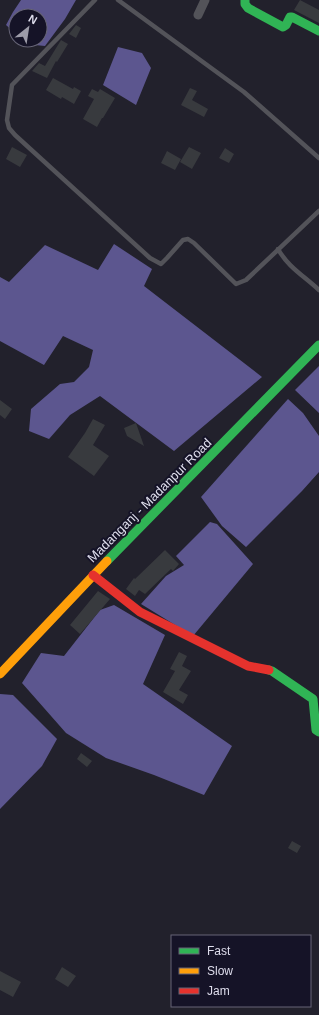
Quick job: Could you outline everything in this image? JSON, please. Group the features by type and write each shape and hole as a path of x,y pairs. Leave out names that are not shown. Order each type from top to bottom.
{"main road":[{"path":"245,0 246,6 283,27 286,25 290,17 292,17 319,31"},
{"name":"Madanganj - Madanpur Road","path":"2,668 319,345"},
{"path":"93,575 140,612 248,666 272,671 313,699 316,730 319,732"}],"street":[{"path":"198,15 205,0"}],"lane":[{"path":"95,0 12,85 7,120 9,128 150,258 161,264 184,240 188,239 236,284 246,280 319,211"},
{"path":"118,0 244,92 319,158"},
{"path":"278,249 287,264 319,290"}],"shaded area":[{"path":"21,0 76,0 65,19 48,42 48,8 16,8"},
{"path":"118,47 142,53 151,68 136,105 103,85"},
{"path":"114,244 152,269 144,286 262,377 174,451 100,396 70,415 49,439 29,431 31,409 60,384 74,382 89,367 93,350 63,336 44,365 0,341 0,277 9,282 45,245 98,270"},
{"path":"319,366 319,413 295,390"},
{"path":"288,399 303,413 319,436 319,472 246,547 222,526 201,497"},
{"path":"210,522 217,524 253,564 193,636 141,604 166,576 184,565 176,556"},
{"path":"114,605 165,635 143,684 232,746 204,795 106,758 66,733 22,683 41,653 64,656 100,610"},
{"path":"0,694 13,695 57,739 42,766 0,809"}],"building":[{"path":"300,0 319,10 319,23 294,10"},
{"path":"76,25 81,28 76,38 69,34"},
{"path":"61,40 68,44 57,62 56,61 47,78 32,71 39,63 45,66"},
{"path":"53,78 73,89 74,87 81,91 74,104 62,97 61,99 46,90"},
{"path":"190,88 197,91 192,100 208,109 204,117 181,105"},
{"path":"92,89 98,92 100,89 115,98 97,127 83,119 94,99 88,96"},
{"path":"12,147 27,155 20,167 6,159"},
{"path":"189,147 201,153 192,169 180,162"},
{"path":"225,148 234,154 229,163 219,158"},
{"path":"167,151 181,159 175,170 161,163"},
{"path":"0,400 12,409 5,419 0,415"},
{"path":"93,419 105,425 93,445 109,456 94,476 68,457"},
{"path":"136,423 144,446 127,436 124,428"},
{"path":"165,550 179,564 173,571 171,569 145,594 139,590 135,596 126,589 134,578 135,579"},
{"path":"98,591 110,599 80,634 70,625"},
{"path":"179,652 187,656 182,666 191,671 179,690 188,695 183,704 163,692 175,671 170,669"},
{"path":"81,753 92,761 87,767 77,759"},
{"path":"292,841 301,846 297,853 288,848"},
{"path":"62,967 76,976 68,987 55,979"},
{"path":"0,971 21,982 13,997 0,990"}],"traffic: fast":[{"path":"245,0 245,4 248,8 283,27 286,25 290,17 292,17 319,31"},
{"path":"107,561 319,345"},
{"path":"269,670 313,699 316,730 319,732"}],"traffic: slow":[{"path":"0,674 107,561"}],"traffic: jam":[{"path":"93,575 140,612 248,666 269,670"}]}
